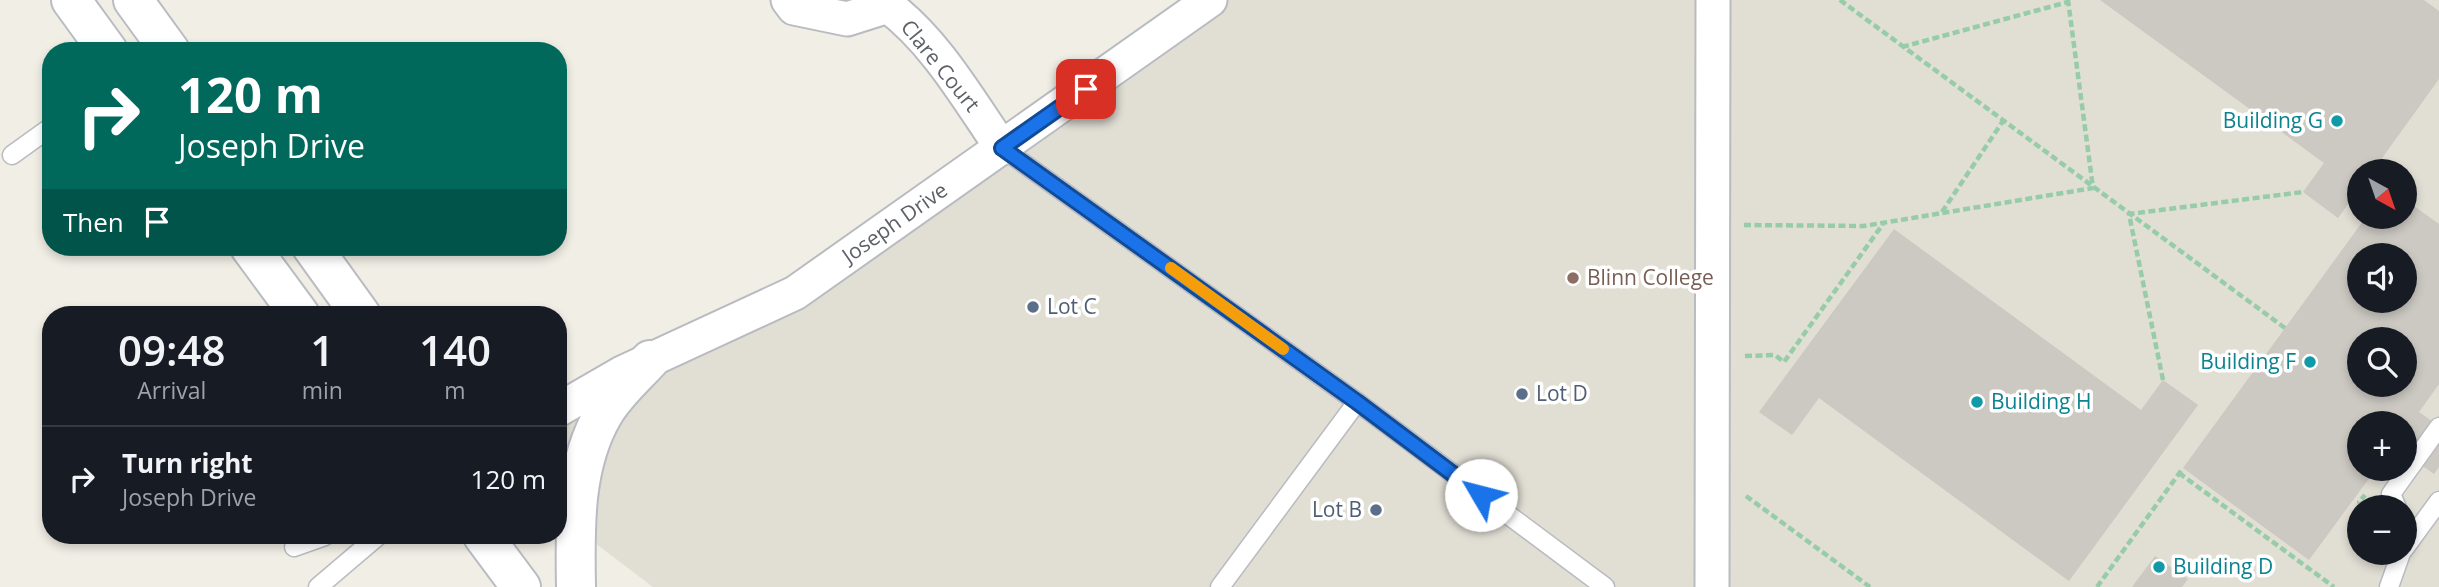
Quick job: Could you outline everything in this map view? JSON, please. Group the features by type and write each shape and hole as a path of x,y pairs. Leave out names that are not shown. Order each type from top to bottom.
{"main road":[{"path":"71,0 101,42"},
{"path":"133,0 163,42"},
{"path":"257,256 293,306"},
{"path":"318,256 355,306"},
{"path":"576,587 575,534 583,462 604,412 650,360"},
{"path":"489,544 522,587"}],"street":[{"name":"Clare Court","path":"788,0 794,8 846,19 888,6 910,23 950,73 1002,148"},
{"name":"Joseph Drive","path":"567,406 622,373 795,293 1210,0"},
{"path":"1712,587 1713,0"}],"lane":[{"path":"12,155 42,133"},
{"path":"1002,148 1357,402 1605,587"},
{"path":"1220,587 1357,402"},
{"path":"2390,495 2439,427"},
{"path":"2417,528 2439,501"},
{"path":"294,547 303,544"},
{"path":"318,587 369,544"},
{"path":"2389,587 2397,565"}],"path":[{"path":"1840,0 2285,328"},
{"path":"1902,47 2068,1 2093,188"},
{"path":"1942,212 2003,121"},
{"path":"1731,225 1864,226 2093,188"},
{"path":"2129,214 2303,192"},
{"path":"2129,214 2163,380"},
{"path":"1741,356 1774,355 1784,362 1884,223"},
{"path":"2097,587 2183,468"},
{"path":"2179,473 2334,587"},
{"path":"1739,491 1870,587"}],"shaded area":[{"name":"Blinn College","path":"1197,0 2439,0 2439,587 653,587 567,522 567,426"}],"building":[{"name":"Building G","path":"2100,0 2424,0 2439,11 2439,79 2381,159 2347,159 2347,206 2338,218 2303,192 2324,163"},
{"name":"Building F","path":"2417,208 2439,224 2439,384 2419,412 2439,426 2439,467 2434,474 2417,462 2417,411 2347,411 2347,481 2367,481 2357,495 2347,495 2347,508 2309,560 2183,468 2347,243 2347,313 2417,313 2417,243 2347,243 2357,229 2417,229"},
{"name":"Building H","path":"1894,229 2141,410 2163,380 2198,405 2069,581 1819,398 1792,435 1759,412"},
{"name":"Building D","path":"2155,556 2188,579 2182,587 2132,587"}],"slow traffic":[{"path":"1171,268 1283,349"}],"place":[{"name":"Building G","path":"2337,121"},
{"name":"Blinn College","path":"1573,278"},
{"name":"Lot C","path":"1033,307"},
{"name":"Building F","path":"2310,362"},
{"name":"Lot D","path":"1522,394"},
{"name":"Building H","path":"1977,402"},
{"name":"Lot B","path":"1376,510"},
{"name":"Building D","path":"2159,567"}],"route":[{"path":"1086,89 1002,148 1357,402 1481,495"}]}
